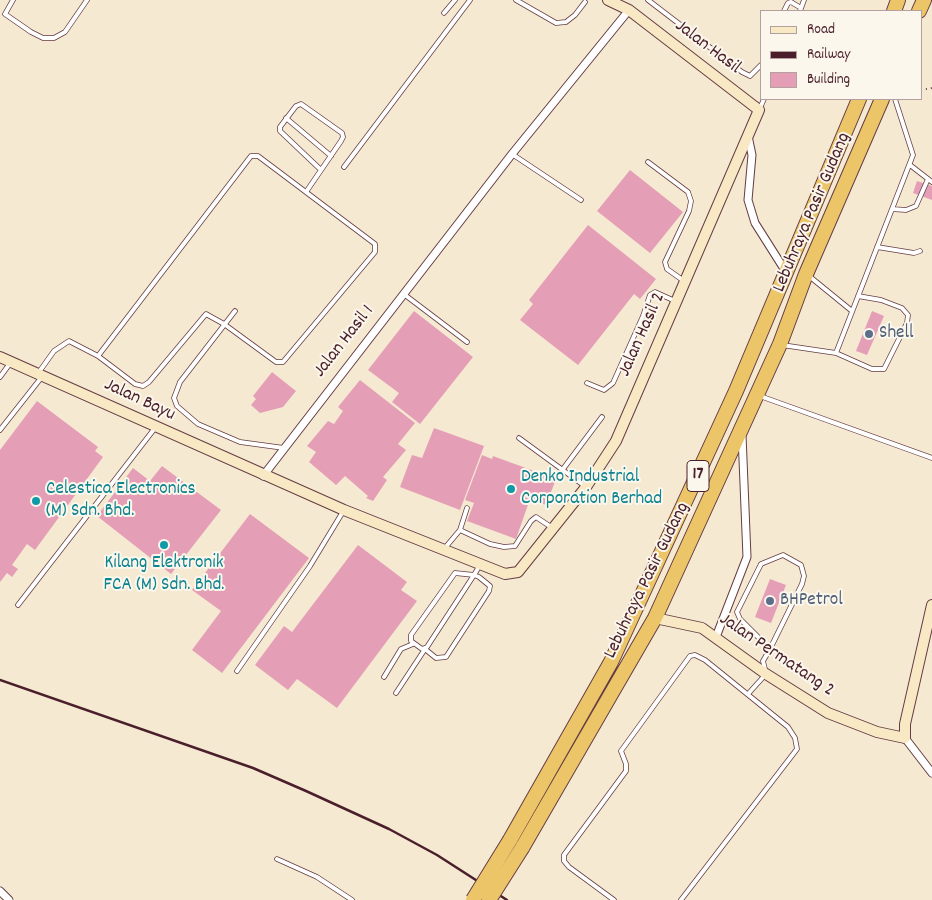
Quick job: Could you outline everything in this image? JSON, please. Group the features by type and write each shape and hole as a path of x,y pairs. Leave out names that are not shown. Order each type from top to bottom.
{"highway":[{"name":"Lebuhraya Pasir Gudang","path":"473,900 510,840 611,662 736,391 859,100"},
{"name":"Lebuhraya Pasir Gudang","path":"489,900 522,848 655,618 780,344 806,274 882,100"}],"street":[{"name":"Jalan Hasil","path":"608,0 629,10 759,110"},
{"name":"Jalan Hasil 1","path":"263,476 405,295 512,154 629,10"},
{"name":"Jalan Hasil 2","path":"480,564 505,574 518,572 586,487 616,441 759,110"},
{"path":"748,136 752,155 748,200 755,223 786,272"},
{"name":"Jalan Bayu","path":"0,357 263,476"},
{"path":"716,637 747,557 742,430"},
{"path":"263,476 480,564"},
{"path":"932,605 931,620 905,724 905,738 932,773"},
{"name":"Jalan Permatang 2","path":"655,618 702,628 766,674 828,713 877,732 905,738"},
{"path":"0,892 9,900"}],"lane":[{"path":"13,0 5,14 30,32 43,38 54,38 64,32 88,0"},
{"path":"444,13 455,0"},
{"path":"344,167 470,0"},
{"path":"516,0 556,24 566,22 575,15 585,1 578,0"},
{"path":"648,0 742,72 750,76 760,66"},
{"path":"784,10 784,7 791,2 801,10 804,0"},
{"name":"Jalan Hasil 2","path":"759,110 764,100"},
{"path":"836,353 913,156 895,100"},
{"path":"306,192 331,156 343,137 342,133 301,104 296,106 280,127 282,134 321,170"},
{"path":"286,118 331,156"},
{"path":"512,154 581,200"},
{"path":"0,430 40,375 54,351 69,341 98,356 136,384 143,386 149,382 204,314 210,315 224,324 276,362 284,362 375,252 374,242 258,156 251,156 98,356"},
{"path":"648,162 688,192 691,201 689,212 665,262 667,269 686,282"},
{"path":"892,208 906,210 916,206 930,180 910,165"},
{"path":"877,247 914,253 920,251"},
{"path":"806,274 852,310"},
{"path":"587,382 604,390 613,383 650,296 656,292 677,302"},
{"path":"405,295 467,342"},
{"path":"780,344 836,353 872,369 884,369 907,323 908,315 902,308 881,300 858,296"},
{"path":"235,310 180,382 174,398 177,406 198,424 240,442 284,448"},
{"path":"0,377 11,362"},
{"path":"756,395 932,458"},
{"path":"563,469 602,417"},
{"path":"18,605 155,428"},
{"path":"519,438 586,487"},
{"path":"444,549 460,530 467,508"},
{"path":"236,671 310,566 344,510"},
{"path":"460,530 490,544 504,547 515,546 531,521 536,518 553,528"},
{"path":"748,694 766,674 762,661 770,649 804,576 801,565 782,556 762,564 737,612 740,619 770,649"},
{"path":"396,693 480,564"},
{"path":"384,677 401,649 412,644 425,649 436,658 446,657 490,591 488,583 474,574 454,574 411,635 412,644"},
{"path":"614,900 568,867 564,861 564,855 626,771 626,764 621,751 690,656 695,655 705,660 788,727 795,738 797,749 682,900"},
{"path":"277,859 317,877 352,900"}],"building":[{"path":"630,170 683,212 650,253 597,211"},
{"path":"917,181 932,186 932,200 913,193"},
{"path":"588,225 656,279 640,299 634,294 578,365 520,320 533,304 529,300"},
{"path":"414,311 473,357 420,424 392,402 399,393 368,370"},
{"name":"Shell","path":"872,311 884,316 867,355 856,351"},
{"path":"272,372 296,391 283,407 260,413 251,405 256,399 253,396"},
{"path":"360,380 415,423 398,444 406,450 383,477 387,480 373,501 366,498 368,496 345,476 336,485 309,462 316,452 307,446 328,421 334,424 343,411 338,407"},
{"name":"Celestica Electronics (M) Sdn. Bhd.","path":"37,401 98,447 95,451 103,457 35,550 27,544 12,565 18,569 12,577 7,573 0,582 0,450"},
{"path":"434,428 484,446 460,510 400,487 412,455 422,458"},
{"name":"Denko Industrial Corporation Berhad","path":"482,455 492,459 493,456 556,479 546,505 530,499 516,539 467,521 474,503 465,500"},
{"name":"Kilang Elektronik FCA (M) Sdn. Bhd.","path":"162,466 221,510 171,574 97,516 133,468 150,481"},
{"path":"250,514 309,558 222,673 192,650 221,611 192,590"},
{"path":"358,545 407,582 401,590 417,601 337,708 297,679 288,690 255,665 284,626 292,632"},
{"name":"BHPetrol","path":"770,579 786,585 771,623 755,617"}],"railway":[{"path":"0,680 253,768 389,829 437,855 507,900"}],"place":[{"name":"Shell","path":"869,334"},
{"name":"Denko Industrial Corporation Berhad","path":"511,489"},
{"name":"Celestica Electronics (M) Sdn. Bhd.","path":"36,501"},
{"name":"Kilang Elektronik FCA (M) Sdn. Bhd.","path":"164,545"},
{"name":"BHPetrol","path":"770,601"}]}
